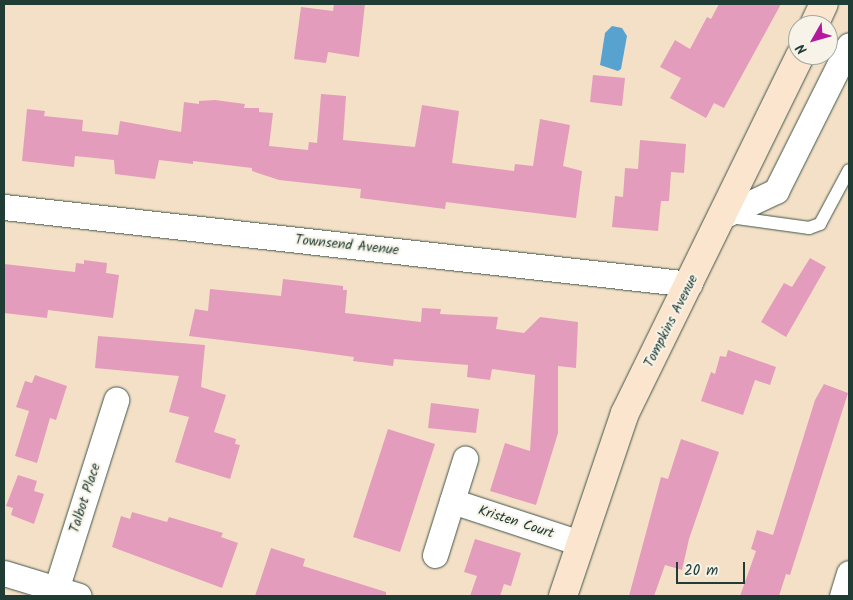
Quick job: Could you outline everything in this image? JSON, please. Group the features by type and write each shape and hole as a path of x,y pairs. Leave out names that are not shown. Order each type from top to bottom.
{"street":[{"path":"723,216 776,191 849,45"},
{"name":"Tompkins Avenue","path":"563,596 625,413 690,284 795,65"},
{"name":"Townsend Avenue","path":"4,207 690,284"},
{"name":"Talbot Place","path":"63,594 116,400"},
{"path":"435,554 465,459"},
{"name":"Kristen Court","path":"452,501 580,543"},
{"path":"4,573 63,594"}],"lane":[{"path":"723,216 809,228 820,224 849,170"}],"water":[{"path":"612,26 622,28 627,36 621,69 618,71 600,65 605,33"}],"building":[{"path":"334,4 365,4 359,57 328,52 326,63 294,59 301,7 333,11"},
{"path":"719,4 781,4 724,108 714,103 706,118 670,98 681,78 660,67 675,40 690,49 707,17 711,19"},
{"path":"593,75 625,78 622,106 590,102"},
{"path":"321,94 346,96 343,140 415,147 422,105 459,111 452,163 514,171 515,164 533,166 540,119 570,125 563,166 582,171 576,218 446,202 445,209 360,198 361,189 279,180 252,171 252,168 193,161 193,164 159,160 155,179 115,174 114,160 75,156 74,167 22,161 27,109 45,111 44,116 83,120 82,131 118,135 120,121 181,132 184,102 199,104 199,101 215,100 245,104 244,108 259,108 259,112 273,113 269,146 308,150 309,142 317,143"},
{"path":"640,140 686,144 684,173 671,172 669,201 661,201 658,231 612,227 615,196 623,197 625,168 638,169"},
{"path":"810,258 826,267 786,337 761,322 784,283 792,287"},
{"path":"84,260 107,263 106,273 119,275 113,318 48,310 47,318 4,313 4,264 75,272 76,263 84,264"},
{"path":"283,279 343,286 343,290 347,290 345,313 421,322 422,308 441,309 440,314 498,317 496,329 524,333 540,317 578,322 576,368 558,366 558,433 536,505 490,491 505,443 530,451 535,375 492,369 490,380 467,377 468,365 394,359 393,366 353,361 354,357 189,336 195,309 208,311 210,289 281,296"},
{"path":"98,336 205,345 201,387 226,395 214,432 236,439 235,444 240,445 230,479 175,462 189,417 169,412 179,376 95,368"},
{"path":"728,350 776,367 770,385 755,380 743,415 701,401 711,372 715,374 720,356 726,357"},
{"path":"35,375 67,386 56,420 50,418 37,463 15,456 29,411 16,407 25,381 32,383"},
{"path":"824,384 848,393 790,575 786,574 779,596 740,596 756,551 751,549 757,530 773,535 815,400"},
{"path":"431,403 479,409 476,433 428,428"},
{"path":"388,429 435,444 400,552 353,537"},
{"path":"681,439 719,452 689,539 682,570 665,565 654,596 629,596 661,477 668,479"},
{"path":"18,475 37,481 34,491 44,494 34,524 11,515 13,508 6,506"},
{"path":"132,512 167,522 169,517 223,533 221,537 238,543 222,588 112,547 121,516 130,519"},
{"path":"475,539 521,553 511,586 504,584 500,596 470,596 477,576 464,572"},
{"path":"271,548 305,559 303,566 386,592 386,596 255,596"}]}
